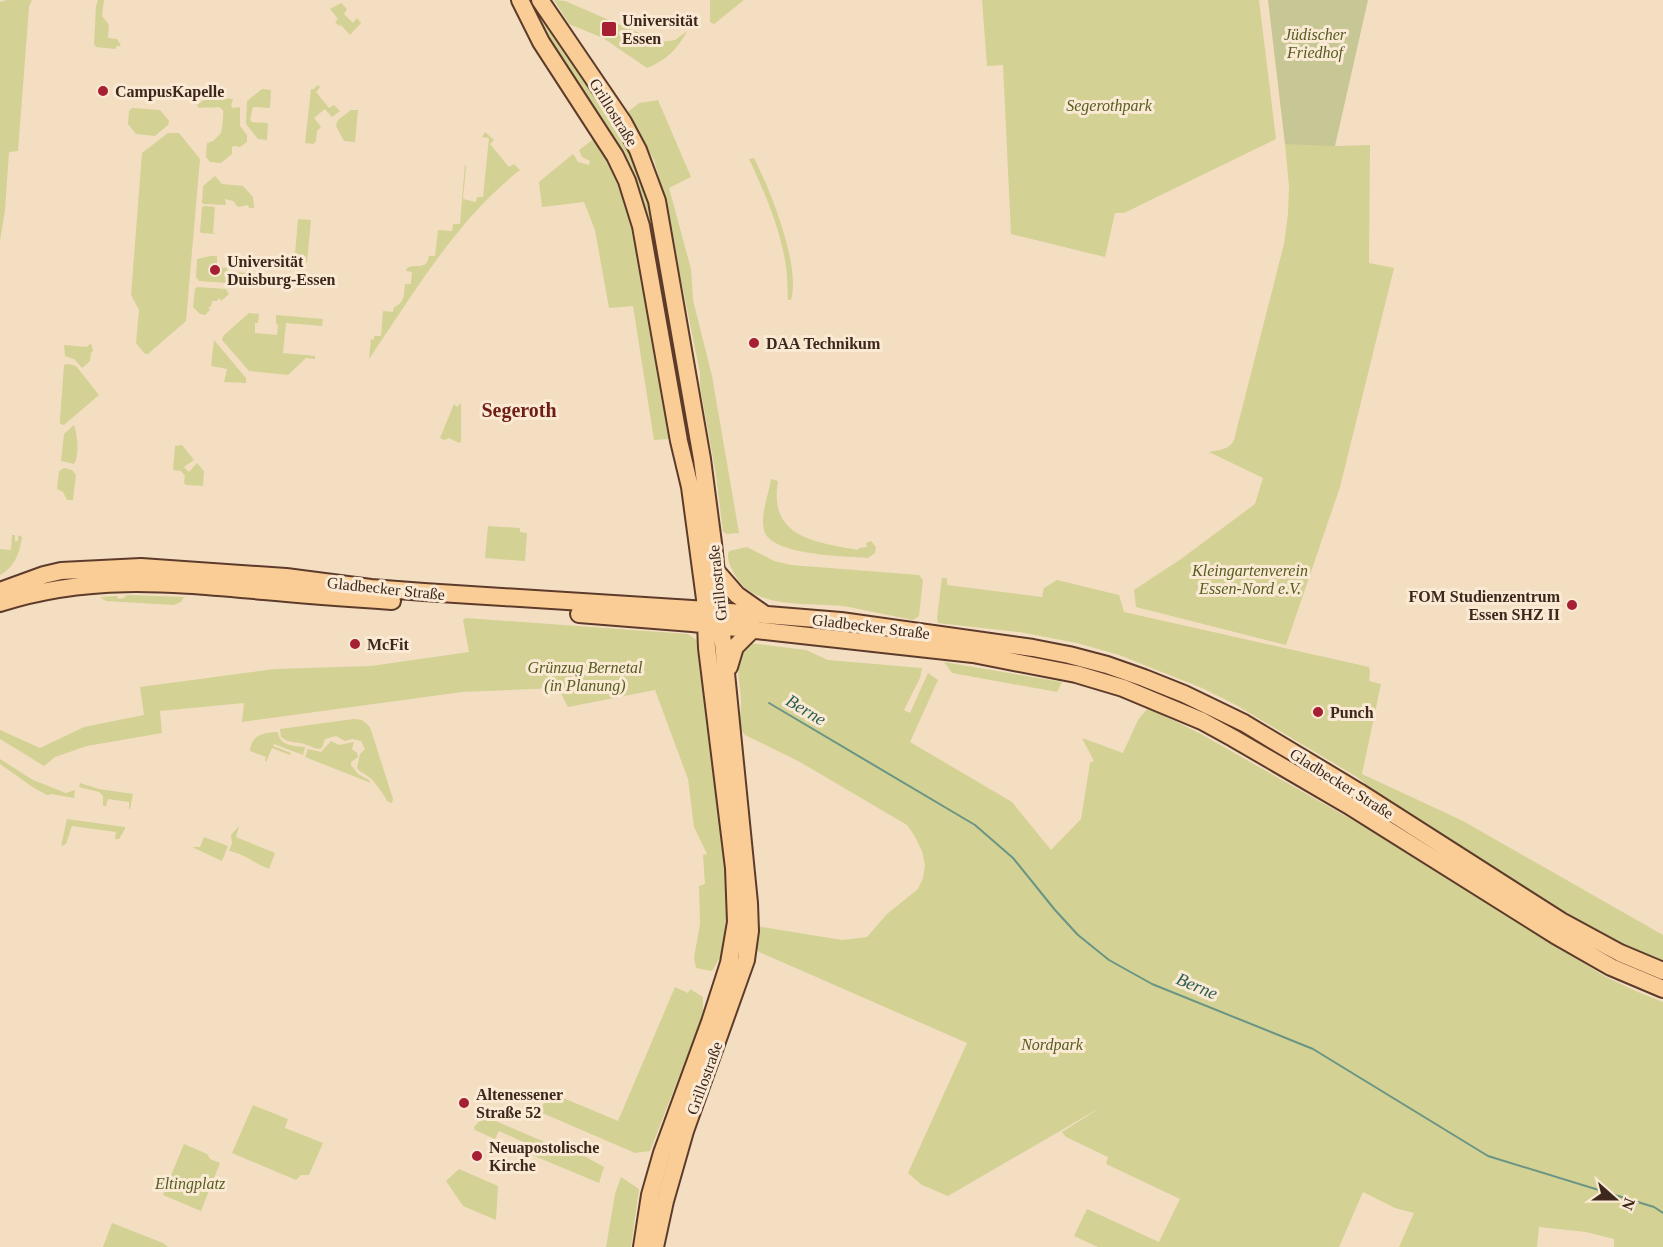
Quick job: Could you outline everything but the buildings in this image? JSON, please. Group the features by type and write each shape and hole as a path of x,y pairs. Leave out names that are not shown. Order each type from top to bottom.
{"main road":[{"name":"Grillostraße","path":"520,0 541,42 615,156 635,204 647,257 713,618 727,674 750,931 741,977 701,1084 668,1188 655,1247"},
{"name":"Grillostraße","path":"540,0 623,122 641,159 657,201 702,459 717,572 713,618 707,648 734,868 736,922 731,954 718,997 671,1124 657,1169 650,1195 642,1247"},
{"name":"Gladbecker Straße","path":"0,591 61,571 109,568 141,567 286,577 713,618 752,630 1008,660 1076,674 1149,698 1202,721 1348,805 1555,935 1611,967 1663,989"},
{"path":"93,585 97,576 109,568"},
{"path":"717,572 737,595 764,614"},
{"name":"Gladbecker Straße","path":"0,603 35,593 136,582 713,618 764,614 891,627 1034,648 1107,665 1144,678 1184,694 1244,723 1359,792 1562,921 1620,953 1663,971"},
{"path":"727,674 735,647 752,630"}],"green space":[{"path":"32,0 29,7 18,151 9,152 5,210 0,241 0,2"},
{"path":"98,0 104,0 102,16 109,25 108,38 117,39 121,46 115,49 96,47 94,44"},
{"path":"525,0 531,0 632,152 655,215 696,473 679,411 644,219 589,106"},
{"path":"554,0 565,1 660,42 675,40 687,31 670,54 647,68 603,38 569,24"},
{"path":"710,0 744,0 714,24 710,22"},
{"name":"Segerothpark","path":"982,0 1259,0 1276,139 1124,213 1115,213 1105,257 1011,234 1003,65 987,66"},
{"name":"Jüdischer Friedhof","path":"1268,0 1368,0 1335,146 1285,144"},
{"path":"341,3 347,9 344,14 353,23 357,18 361,23 350,35 335,22 338,19 330,9"},
{"path":"318,85 320,87 316,92 329,108 334,105 340,111 332,117 325,109 314,118 321,127 317,131 316,141 313,144 305,143 311,89"},
{"path":"262,89 271,90 270,108 253,107 250,120 268,123 267,140 258,139 246,124 247,101"},
{"path":"208,97 233,99 231,106 240,107 240,126 247,135 247,142 240,147 232,147 232,154 221,163 210,162 206,157 207,143 213,141 221,133 223,114 223,110 219,107 199,108 197,105"},
{"path":"658,100 691,177 669,188 691,269 693,300 712,376 739,533 723,532 716,475 700,386 700,373 663,191 654,160 628,112 639,103"},
{"path":"132,108 160,110 169,121 168,125 155,136 136,134 128,124 129,111"},
{"path":"351,110 358,110 355,142 344,141 336,126 338,120"},
{"path":"485,132 494,140 490,144 509,167 514,164 520,170 476,211 456,234 369,359 371,339 374,340 374,336 381,336 383,311 393,312 394,307 402,301 405,284 411,284 412,272 406,271 407,268 424,265 429,256 435,256 438,230 452,231 453,224 460,224 465,164 463,199 476,202 477,197 483,197 489,138 482,137"},
{"path":"168,133 179,133 200,159 186,321 148,354 145,354 136,343 139,310 131,295 142,153"},
{"path":"595,138 624,195 632,225 669,439 654,440 633,306 609,308 595,230 584,202 542,207 539,182 573,154 578,162 589,165 590,161 582,157 579,150"},
{"name":"Kleingartenverein Essen-Nord e.V.","path":"1309,143 1335,146 1370,145 1369,263 1394,268 1340,487 1286,645 1136,607 1134,590 1181,559 1255,504 1263,478 1209,452 1227,448 1234,440 1284,244 1289,186 1285,144"},
{"path":"754,158 768,188 788,248 793,285 791,300 788,300 784,253 776,226 749,159"},
{"path":"215,176 222,184 243,186 253,197 254,208 249,208 248,205 238,207 233,201 225,199 226,205 202,203 203,186"},
{"path":"202,207 215,207 213,233 216,234 200,231"},
{"path":"298,219 311,220 307,262 303,262 303,257 295,254"},
{"path":"217,256 217,267 227,268 228,272 248,273 248,279 241,284 199,281 196,277 197,259"},
{"path":"197,287 226,289 229,294 221,301 219,298 217,301 212,301 211,307 208,307 210,310 205,315 200,314 193,307"},
{"path":"249,313 259,314 258,323 255,323 255,333 277,335 276,315 323,319 322,326 286,323 283,353 315,356 315,359 306,358 288,375 249,371 222,340 223,336"},
{"path":"214,340 246,378 246,383 224,382 227,369 211,366"},
{"path":"91,343 93,351 90,361 82,368 74,359 65,356 64,345 87,347"},
{"path":"64,365 76,366 99,395 64,425 60,424 60,420"},
{"path":"461,403 461,442 440,438 454,404 457,407"},
{"path":"74,425 77,450 74,464 61,461 64,434"},
{"path":"182,445 194,460 184,467 189,472 197,463 204,471 203,486 186,485 185,476 181,471 173,470 175,446"},
{"path":"64,468 72,470 76,475 73,500 67,500 63,492 57,489 59,471"},
{"path":"771,479 778,481 777,500 780,515 798,534 826,544 858,550 867,547 866,543 871,541 876,547 875,553 868,558 810,553 794,550 769,539 764,530 763,518"},
{"path":"488,526 520,528 520,532 527,533 525,561 485,558"},
{"path":"12,535 15,535 15,541 18,541 18,535 22,537 20,548 16,559 0,575 0,549 11,550"},
{"path":"747,547 774,561 791,565 919,575 923,580 919,616 913,620 849,607 784,602 754,594 743,585 728,559 729,551"},
{"path":"942,578 947,578 947,585 1042,597 1044,588 1057,580 1119,595 1124,612 1369,667 1369,681 1381,684 1362,774 1463,821 1663,935 1663,967 1649,963 1449,848 1357,777 1236,705 1202,688 1119,655 1077,643 1019,632 938,623"},
{"path":"128,595 184,597 181,602 174,605 106,601 100,597 117,596 118,599"},
{"name":"Grünzug Bernetal (in Planung)","path":"466,618 688,634 698,641 728,895 724,944 720,958 712,971 696,968 694,958 700,924 699,886 705,884 703,855 707,854 694,827 688,779 655,690 568,707 558,688 462,692 242,722 244,703 160,711 162,733 87,746 55,757 44,766 0,739 0,730 40,748 84,727 144,715 140,687 275,669 371,666 469,652 463,620"},
{"name":"Nordpark","path":"749,643 806,650 828,660 922,668 920,678 904,710 910,713 928,673 938,680 910,742 1012,802 1051,850 1081,819 1090,763 1094,761 1082,738 1123,753 1138,720 1147,709 1152,710 1201,734 1379,835 1604,976 1663,1002 1663,1247 1614,1247 1614,1239 1586,1232 1539,1227 1537,1247 1399,1247 1414,1213 1395,1208 1363,1192 1339,1247 1098,1247 1074,1236 1087,1209 1159,1242 1180,1199 1106,1164 1108,1157 1066,1137 1062,1132 1103,1106 948,1196 922,1185 908,1173 967,1043 759,952 755,948 756,926 842,940 867,937 887,914 918,889 925,865 922,851 907,825 800,762 745,735 738,726 741,705 738,671 740,656"},
{"path":"944,662 1062,682 1057,692 952,673"},
{"path":"354,719 362,720 370,727 393,799 392,803 387,801 371,778 357,768 360,754 365,749 361,741 352,739 345,741 336,736 325,739 322,748 318,749 287,741 281,737 280,729"},
{"path":"278,732 284,743 305,747 303,755 274,744 273,746 291,753 290,755 272,748 266,762 266,757 250,751 256,738"},
{"path":"331,741 339,745 354,742 352,749 358,757 351,762 351,765 358,774 371,783 305,757 308,749 321,752"},
{"path":"0,759 33,780 66,793 75,790 74,798 47,795 0,764"},
{"path":"80,783 99,789 133,794 130,809 129,802 108,799 106,806 103,806 103,796 99,792 79,787"},
{"path":"67,819 125,827 125,829 119,839 115,839 116,832 72,826 66,844 61,846"},
{"path":"239,826 236,837 275,853 269,869 229,851 232,843 231,835"},
{"path":"204,837 228,846 222,861 192,847 200,847"},
{"path":"675,987 688,993 690,989 703,997 703,1015 650,1151 635,1153 540,1112 549,1092 618,1121"},
{"path":"253,1105 288,1119 285,1128 323,1143 309,1175 301,1175 296,1180 232,1153"},
{"path":"484,1116 549,1144 559,1142 604,1167 599,1183 525,1152 528,1144 499,1131 495,1139 475,1130 474,1127"},
{"name":"Eltingplatz","path":"184,1144 207,1154 210,1159 220,1163 201,1211 163,1195"},
{"path":"459,1169 498,1186 496,1220 463,1206 446,1181"},
{"path":"621,1177 639,1189 631,1247 606,1247 615,1194"},
{"path":"112,1223 163,1243 168,1247 103,1247"}],"waterway":[{"name":"Berne","path":"769,703 975,825 1013,858 1078,935 1109,960 1152,984 1313,1049 1488,1156 1654,1207 1663,1213"}],"place":[{"name":"Universität Essen","path":"609,29"},
{"name":"CampusKapelle","path":"103,91"},
{"name":"Universität Duisburg-Essen","path":"215,270"},
{"name":"DAA Technikum","path":"754,343"},
{"name":"FOM Studienzentrum Essen SHZ II","path":"1572,605"},
{"name":"McFit","path":"355,644"},
{"name":"Punch","path":"1318,712"},
{"name":"Altenessener Straße 52","path":"464,1103"},
{"name":"Neuapostolische Kirche","path":"477,1156"}],"district":[{"name":"Segeroth","path":"519,410"}]}
